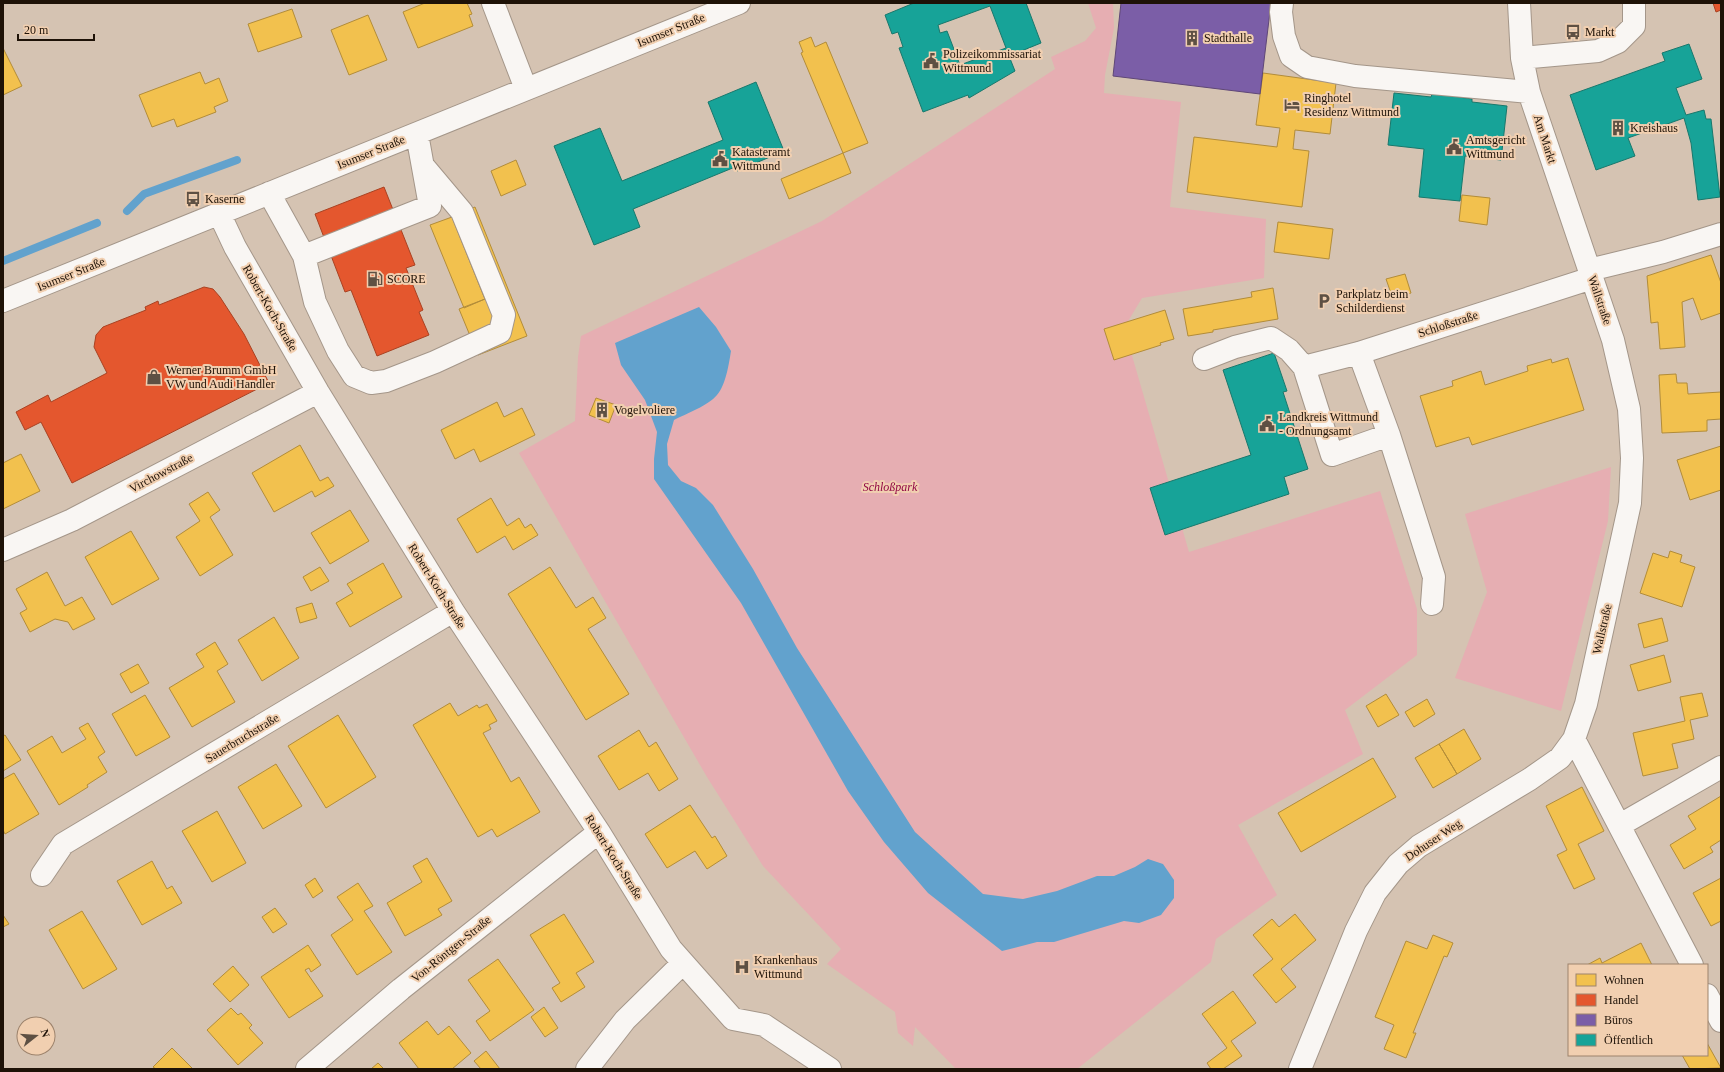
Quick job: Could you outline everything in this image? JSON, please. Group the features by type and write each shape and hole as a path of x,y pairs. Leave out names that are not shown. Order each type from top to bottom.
{"street":[{"path":"493,3 526,89"},
{"name":"Isumser Straße","path":"3,301 739,3"},
{"path":"1282,3 1281,12 1284,36 1290,56 1306,67 1355,76 1529,92"},
{"name":"Am Markt","path":"1519,3 1522,58 1529,92 1590,274"},
{"path":"1522,58 1598,51 1618,42 1634,26 1634,3"},
{"path":"304,256 430,206 417,134"},
{"path":"269,193 304,256 315,302 338,350 354,376 371,383 386,380 435,362 473,343 500,332 504,315 462,212 424,168"},
{"name":"Robert-Koch-Straße","path":"220,212 235,247 318,392 453,611 599,832 677,956 733,1019 764,1025 830,1069"},
{"name":"Schloßstraße","path":"1304,367 1359,354 1590,274 1721,234"},
{"name":"Wallstraße","path":"1574,739 1586,704 1622,541 1630,502 1632,458 1629,409 1613,340 1590,274"},
{"path":"1204,359 1235,347 1271,338 1289,350 1304,367 1332,455 1389,435"},
{"path":"1359,354 1389,435 1434,576 1432,604"},
{"name":"Virchowstraße","path":"3,550 72,520 318,392"},
{"name":"Sauerbruchstraße","path":"42,875 64,844 453,611"},
{"path":"1574,739 1691,964"},
{"name":"Dohuser Weg","path":"1300,1069 1356,931 1375,893 1398,864 1419,846 1530,779 1560,758 1574,739"},
{"path":"1620,825 1721,767"},
{"name":"Von-Röntgen-Straße","path":"306,1069 401,990 599,832"},
{"path":"587,1069 677,956"},
{"path":"1708,997 1721,1022"}],"green space":[{"name":"Schloßpark","path":"1088,3 1113,3 1114,28 1105,75 1104,93 1181,102 1170,207 1266,219 1264,278 1142,298 1124,328 1189,552 1380,491 1417,609 1417,655 1345,710 1363,754 1238,825 1277,895 1216,939 1211,962 1077,1069 956,1069 915,1027 913,1046 898,1033 895,1012 827,964 841,949 763,866 707,777 519,453 575,421 578,357 581,336 822,221 1055,69 1051,57 1085,41 1096,28"},
{"path":"1611,467 1608,521 1561,711 1455,678 1487,592 1465,514"}],"water":[{"path":"699,307 716,327 731,351 728,368 723,386 713,399 697,409 674,420 667,444 668,465 681,481 696,488 713,505 753,569 797,648 915,832 983,894 1023,899 1057,891 1097,876 1114,876 1135,867 1148,859 1163,864 1174,880 1174,898 1161,915 1139,923 1124,921 1054,942 1037,942 1002,951 928,893 884,842 848,791 741,603 654,479 654,459 657,432 645,400 621,365 615,343"}],"building: Wohnen":[{"path":"425,3 467,3 472,14 469,15 473,26 418,48 403,12"},
{"path":"292,9 302,37 258,52 248,24"},
{"path":"368,15 387,60 349,75 331,30"},
{"path":"811,37 815,47 826,42 868,143 843,153 801,53 803,52 799,42"},
{"path":"3,48 22,86 3,95"},
{"path":"200,72 205,84 219,78 228,101 214,107 216,112 177,127 174,119 152,127 139,95"},
{"path":"1263,73 1336,83 1330,134 1295,130 1293,149 1309,151 1302,207 1187,192 1194,137 1277,147 1280,128 1256,125"},
{"path":"843,153 851,173 789,199 781,179"},
{"path":"516,160 526,185 501,196 491,171"},
{"path":"1462,195 1490,198 1487,225 1459,221"},
{"path":"475,207 527,336 478,355 459,309 485,299 452,217"},
{"path":"452,217 485,299 464,308 430,225"},
{"path":"1278,222 1333,229 1329,259 1274,252"},
{"path":"1711,255 1721,283 1721,313 1701,320 1693,298 1682,302 1685,347 1660,349 1658,322 1651,323 1647,276"},
{"path":"1405,274 1411,293 1393,299 1386,279"},
{"path":"1273,288 1278,319 1213,330 1213,332 1188,336 1183,309 1252,297 1251,292"},
{"path":"1165,310 1174,339 1160,343 1161,345 1114,360 1104,329"},
{"path":"1568,358 1584,410 1472,445 1469,437 1436,447 1420,396 1453,386 1452,381 1481,371 1485,385 1528,371 1527,366 1551,359 1552,363"},
{"path":"1676,374 1677,383 1687,383 1688,394 1721,392 1721,419 1707,420 1707,431 1662,433 1659,375"},
{"name":"Vogelvoliere","path":"596,398 616,405 609,423 589,415"},
{"path":"497,402 504,417 522,408 535,435 480,462 474,449 455,459 441,430"},
{"path":"300,445 320,481 328,477 334,486 315,497 312,491 274,512 252,473"},
{"path":"1721,446 1721,490 1690,500 1677,460"},
{"path":"21,454 40,491 3,509 3,463"},
{"path":"208,492 220,510 210,517 233,555 200,576 176,537 200,521 189,504"},
{"path":"491,498 507,526 519,518 525,528 531,524 538,535 513,550 505,536 477,553 457,519"},
{"path":"350,510 369,541 330,564 311,533"},
{"path":"131,531 159,579 112,605 85,557"},
{"path":"1670,551 1682,555 1680,562 1695,567 1682,607 1640,593 1653,553 1668,558"},
{"path":"383,563 402,597 350,627 336,603 353,593 347,584"},
{"path":"320,567 329,581 311,591 303,577"},
{"path":"550,567 576,608 593,597 606,618 588,629 629,694 586,720 508,594"},
{"path":"47,572 65,606 82,597 95,619 73,630 68,622 55,619 30,632 20,613 27,609 16,589"},
{"path":"312,603 317,618 300,623 296,608"},
{"path":"274,617 299,658 262,681 238,640"},
{"path":"1662,618 1668,641 1644,648 1638,624"},
{"path":"215,642 228,664 217,671 235,702 192,727 169,688 204,667 196,654"},
{"path":"1664,655 1671,682 1638,691 1630,665"},
{"path":"138,664 149,683 131,693 120,674"},
{"path":"1702,693 1708,716 1690,720 1694,739 1672,744 1678,768 1643,776 1633,733 1685,721 1680,697"},
{"path":"1386,694 1399,715 1378,727 1366,706"},
{"path":"145,695 170,737 136,756 112,714"},
{"path":"1427,699 1435,714 1414,727 1405,712"},
{"path":"450,703 458,716 477,705 479,708 487,704 497,721 489,725 491,729 483,733 511,782 519,777 540,812 497,837 492,829 478,837 413,725"},
{"path":"338,715 376,777 326,808 288,746"},
{"path":"88,723 105,752 98,757 107,772 87,785 88,787 59,805 27,751 52,736 62,753 86,739 79,728"},
{"path":"1464,729 1481,759 1457,774 1439,744"},
{"path":"639,730 649,747 656,742 678,779 659,791 648,773 619,790 598,756"},
{"path":"5,735 21,760 3,771 3,736"},
{"path":"1439,744 1457,774 1433,788 1415,758"},
{"path":"1373,758 1396,797 1301,852 1278,813"},
{"path":"276,764 302,806 263,829 238,787"},
{"path":"14,773 39,814 5,834 3,830 3,779"},
{"path":"1582,787 1604,831 1578,844 1595,879 1574,889 1557,855 1567,850 1546,806"},
{"path":"1721,796 1721,840 1710,847 1713,852 1684,869 1670,845 1696,829 1688,816"},
{"path":"690,805 712,838 715,836 727,856 707,869 695,851 667,868 645,834"},
{"path":"217,811 246,863 212,882 182,831"},
{"path":"427,858 452,901 438,909 442,915 405,936 387,903 422,882 413,866"},
{"path":"152,861 167,889 172,886 182,903 142,925 117,881"},
{"path":"315,878 323,891 313,898 305,885"},
{"path":"1721,878 1721,921 1711,926 1693,893"},
{"path":"358,883 373,906 364,911 392,952 357,975 331,935 353,920 337,897"},
{"path":"275,908 287,924 273,933 262,917"},
{"path":"82,911 117,969 83,989 49,930"},
{"path":"564,914 594,962 576,973 585,987 561,1002 552,988 560,983 530,935"},
{"path":"1295,914 1316,940 1281,969 1296,987 1276,1003 1253,975 1273,959 1253,935 1272,919 1279,927"},
{"path":"3,915 9,924 3,927"},
{"path":"1433,935 1453,943 1447,957 1444,956 1413,1033 1416,1033 1406,1058 1384,1049 1394,1025 1375,1017 1406,941 1427,949"},
{"path":"1641,943 1652,964 1589,964 1600,958 1602,963"},
{"path":"308,945 321,965 311,972 309,968 305,970 323,996 289,1018 261,977"},
{"path":"498,959 534,1010 490,1041 476,1021 490,1011 468,980"},
{"path":"233,966 249,985 230,1002 213,984"},
{"path":"1233,991 1256,1023 1231,1041 1242,1056 1223,1069 1211,1069 1207,1063 1227,1048 1202,1014"},
{"path":"544,1007 558,1028 545,1037 531,1017"},
{"path":"231,1008 238,1015 241,1013 252,1025 249,1028 263,1043 238,1065 207,1030"},
{"path":"427,1021 438,1035 449,1026 471,1053 452,1069 419,1069 399,1043"},
{"path":"1708,1045 1721,1068 1690,1069 1683,1056 1708,1056"},
{"path":"172,1048 193,1069 156,1069 153,1067"},
{"path":"486,1051 500,1069 481,1069 474,1061"},
{"path":"378,1063 384,1069 371,1069"}],"building: Handel":[{"path":"1713,3 1721,3 1721,10 1716,12"},
{"name":"SCORE","path":"384,187 415,265 406,268 423,310 419,312 429,335 377,356 351,290 345,292 315,214"},
{"path":"204,287 213,289 220,297 244,334 269,383 72,483 41,422 25,430 16,412 48,395 51,402 107,373 94,347 96,335 103,327 146,310 145,307 158,301 159,305"}],"building: Büros":[{"name":"Stadthalle","path":"1121,3 1271,3 1260,94 1113,76"}],"building: Öffentlich":[{"name":"Polizeikommissariat Wittmund","path":"914,3 1026,3 1041,43 1009,56 1015,71 969,98 968,95 923,112 899,48 903,47 898,32 892,34 885,15","holes":["990,6 1006,48 960,65 947,31 940,33 938,25"]},
{"name":"Kreishaus","path":"1689,44 1702,79 1676,88 1686,115 1704,110 1706,119 1711,119 1720,197 1698,200 1691,143 1684,118 1628,138 1635,156 1596,170 1570,95 1665,61 1662,53"},
{"name":"Katasteramt Wittmund","path":"756,82 784,151 737,171 735,167 633,209 640,227 594,245 554,146 600,128 622,181 723,140 708,102"},
{"name":"Amtsgericht Wittmund","path":"1394,93 1431,97 1432,94 1452,96 1472,99 1472,102 1507,106 1501,160 1465,156 1460,201 1419,197 1424,149 1388,145"},
{"name":"Landkreis Wittmund - Ordnungsamt","path":"1274,353 1287,391 1283,392 1308,469 1284,477 1289,494 1165,535 1150,488 1251,455 1223,370"}],"waterway":[{"path":"127,211 144,194 237,160"},
{"path":"3,261 97,223"}],"place":[{"name":"Markt","path":"1573,32"},
{"name":"Stadthalle","path":"1192,38"},
{"name":"Polizeikommissariat Wittmund","path":"931,61"},
{"name":"Ringhotel Residenz Wittmund","path":"1292,105"},
{"name":"Kreishaus","path":"1618,128"},
{"name":"Amtsgericht Wittmund","path":"1454,147"},
{"name":"Katasteramt Wittmund","path":"720,159"},
{"name":"Kaserne","path":"193,199"},
{"name":"SCORE","path":"375,279"},
{"name":"Parkplatz beim Schilderdienst","path":"1324,301"},
{"name":"Werner Brumm GmbH VW und Audi Handler","path":"154,377"},
{"name":"Vogelvoliere","path":"602,410"},
{"name":"Landkreis Wittmund - Ordnungsamt","path":"1267,424"},
{"name":"Krankenhaus Wittmund","path":"742,967"}]}
